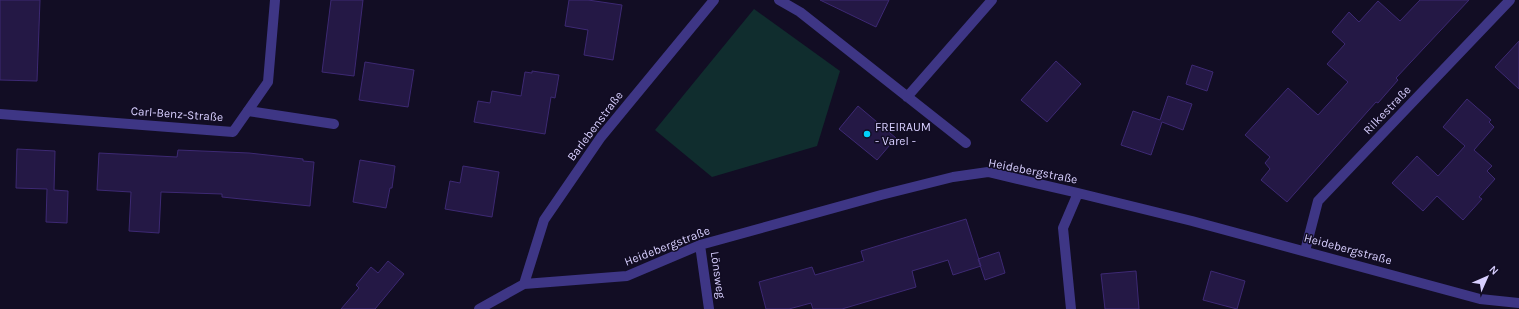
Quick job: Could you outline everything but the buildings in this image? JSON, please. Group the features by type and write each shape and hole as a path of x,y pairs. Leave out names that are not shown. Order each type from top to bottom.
{"street":[{"name":"Carl-Benz-Straße","path":"0,114 233,132 268,82 275,0"},
{"name":"Barlebenstraße","path":"524,284 544,220 601,137 714,0"},
{"path":"779,0 800,12 966,143"},
{"path":"907,96 992,0"},
{"name":"Rilkestraße","path":"1305,251 1318,201 1510,0"},
{"path":"248,111 334,124"},
{"name":"Heidebergstraße","path":"479,309 524,284 627,276 700,245 953,176 988,172 1078,193 1305,251 1480,298 1519,304"},
{"path":"1071,309 1063,228 1078,193"},
{"name":"Lönsweg","path":"700,245 709,309"}],"green space":[{"path":"754,9 840,71 817,146 712,177 655,130"}],"place":[{"name":"FREIRAUM - Varel -","path":"867,134"}]}
